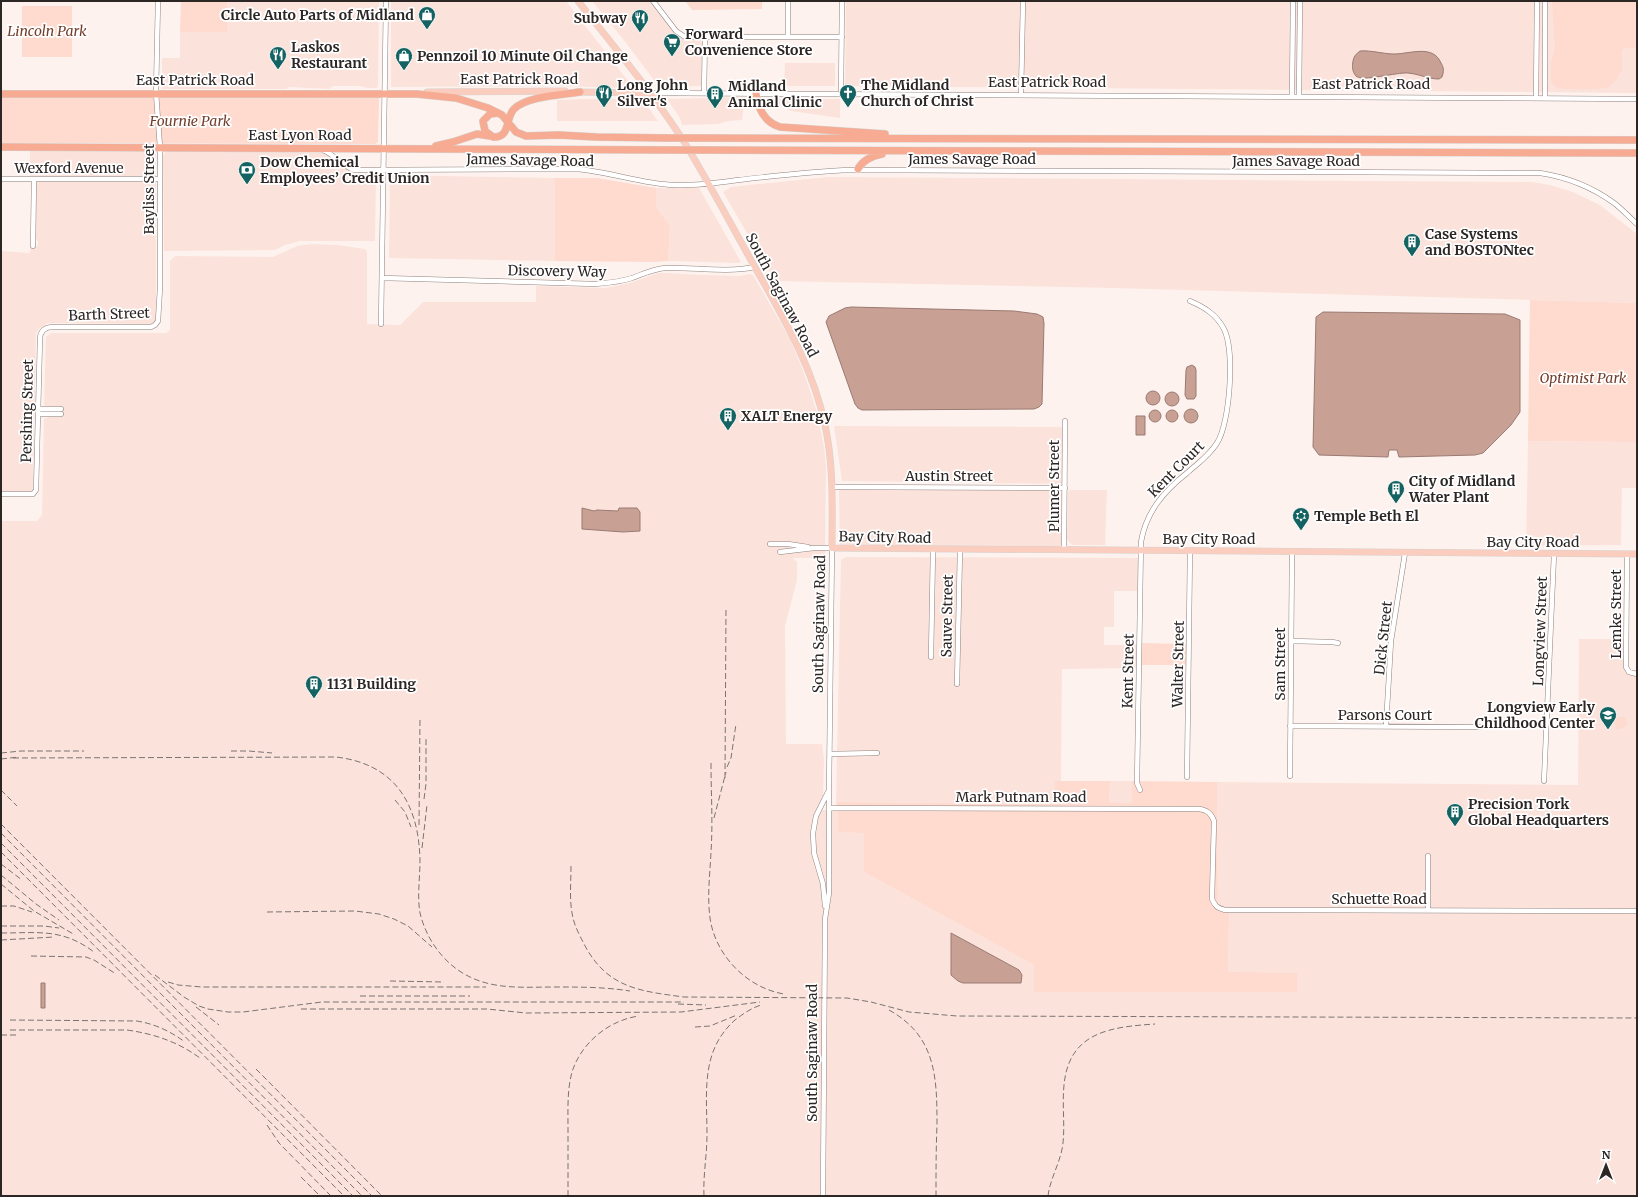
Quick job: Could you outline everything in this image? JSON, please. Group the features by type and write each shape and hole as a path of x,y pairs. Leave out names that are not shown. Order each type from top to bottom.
{"highway":[{"path":"544,98 550,91"},
{"path":"426,149 474,135 482,134 498,137 507,129 507,122 514,110 519,105 527,101 580,92"},
{"name":"East Patrick Road","path":"1,94 405,93"},
{"path":"405,93 460,99 484,106 502,115 516,132 526,136 564,135 667,138 1637,140"},
{"path":"756,93 760,109 765,118 772,124 783,128 961,138"},
{"path":"490,136 484,129 484,119 492,113 502,115"},
{"name":"East Lyon Road","path":"1,147 911,150"},
{"path":"858,170 862,163 874,155 911,150 1637,153"}],"main road":[{"name":"South Saginaw Road","path":"578,1 680,136 709,184 796,340 815,389 825,423 829,444 833,487 832,548"},
{"name":"East Patrick Road","path":"405,93 452,91 550,91 649,93"},
{"name":"Bay City Road","path":"832,548 933,550 1637,554"}],"street":[{"name":"Bayliss Street","path":"158,1 156,93 160,147 159,304"},
{"path":"381,324 386,1"},
{"path":"653,1 680,35 685,37 842,37"},
{"path":"788,1 788,37"},
{"path":"841,93 842,1"},
{"path":"1021,95 1023,1"},
{"path":"1292,96 1293,1"},
{"path":"1299,96 1300,1"},
{"path":"1536,98 1537,1"},
{"path":"1544,98 1545,1"},
{"path":"704,93 705,37"},
{"name":"East Patrick Road","path":"649,93 1637,99"},
{"name":"James Savage Road","path":"318,147 333,155 349,168 354,170 575,170 598,172 662,184 709,184 818,171 858,170 1540,173 1557,176 1582,185 1608,199 1637,224"},
{"name":"Wexford Avenue","path":"1,179 160,178"},
{"path":"33,246 34,179"},
{"name":"James Savage Road","path":"1625,213 1637,220"},
{"name":"Discovery Way","path":"382,278 595,284 613,283 663,268 739,270 755,267"},
{"name":"Kent Court","path":"1141,551 1143,530 1153,508 1173,484 1206,458 1218,442 1225,423 1228,406 1228,341 1217,318 1205,308 1190,301"},
{"name":"Barth Street","path":"43,331 46,328 53,327 151,326 156,324 158,321 159,304"},
{"name":"Pershing Street","path":"1,494 29,494 35,492 40,339 43,331"},
{"path":"38,412 61,412"},
{"name":"Plumer Street","path":"1064,550 1065,421"},
{"name":"Austin Street","path":"833,487 1065,488"},
{"path":"770,544 788,544 814,548"},
{"name":"Bay City Road","path":"780,552 814,548 832,548"},
{"name":"South Saginaw Road","path":"826,910 829,893 832,548"},
{"path":"931,657 933,550"},
{"name":"Sauve Street","path":"957,684 960,550"},
{"name":"Kent Street","path":"1140,790 1138,775 1141,551"},
{"name":"Walter Street","path":"1188,777 1190,551"},
{"name":"Sam Street","path":"1290,776 1292,552"},
{"name":"Dick Street","path":"1386,726 1391,641 1405,553"},
{"name":"Longview Street","path":"1544,781 1554,554"},
{"name":"Lemke Street","path":"1627,554 1626,668 1629,672 1637,674"},
{"path":"1291,642 1338,643"},
{"name":"Parsons Court","path":"1290,726 1480,727"},
{"path":"830,754 877,754"},
{"name":"South Saginaw Road","path":"823,1196 826,910 823,884 814,853 813,833 816,816 829,789"},
{"name":"Mark Putnam Road","path":"830,808 1199,809 1206,810 1210,813"},
{"name":"Schuette Road","path":"1210,813 1214,821 1212,899 1214,905 1224,910 1637,911"},
{"path":"1428,856 1428,910"}],"shaded area":[{"path":"227,1 379,1 378,87 368,88 360,86 333,86 329,89 288,87 287,89 162,89 162,58 180,58 180,32 227,32"},
{"path":"391,1 566,1 632,86 630,88 561,86 391,87"},
{"path":"592,1 649,1 678,37 686,40 700,40 703,44 701,86 659,87"},
{"path":"846,1 1637,1 1637,93 845,86"},
{"path":"1360,51 1394,54 1420,51 1427,52 1437,57 1443,66 1443,75 1439,79 1408,73 1360,78 1356,76 1352,66 1356,54"},
{"path":"785,63 835,63 835,86 784,86"},
{"path":"745,97 742,120 718,124 682,125 680,118 667,99"},
{"path":"642,99 658,121 557,121 557,100"},
{"path":"770,99 840,99 840,118 791,111"},
{"path":"30,150 154,151 156,154 156,320 152,324 48,323 39,329 36,333 33,488 31,491 27,492 1,492 1,251 30,253 30,247 38,246 38,241 35,237 36,184 38,176 30,176"},
{"path":"167,150 289,151 325,153 334,156 351,174 375,174 376,176 375,241 300,241 285,245 275,250 164,251 163,156"},
{"path":"390,175 555,178 555,261 389,258"},
{"path":"828,177 1532,182 1550,185 1573,192 1600,205 1637,234 1637,303 1113,288 775,281 723,192 731,187"},
{"path":"656,188 699,188 741,262 668,261 670,226 656,207"},
{"path":"311,244 338,245 365,249 367,251 367,324 400,325 423,302 536,302 536,286 605,288 630,283 658,273 740,276 749,274 753,275 790,339 803,370 817,412 826,465 825,558 793,558 797,562 797,580 785,626 786,744 822,744 824,759 823,796 817,810 838,810 838,832 864,833 864,872 1034,965 1034,992 1297,973 1228,973 1229,913 1218,912 1217,782 1578,785 1579,639 1624,639 1624,670 1628,674 1637,676 1637,1196 1,1196 1,521 37,521 42,515 44,419 49,417 61,417 61,407 44,405 46,337 51,333 166,333 170,330 170,261 175,256 273,257 297,246"},
{"path":"845,308 1014,311 1037,314 1043,317 1042,404 1034,409 862,410 858,408 855,404 826,322 829,316"},
{"path":"1323,312 1505,314 1520,320 1520,412 1511,425 1483,453 1475,455 1399,457 1397,450 1389,450 1388,457 1319,455 1313,447 1316,317"},
{"path":"1192,365 1196,370 1196,396 1194,399 1187,399 1185,395 1186,370 1187,367"},
{"path":"1153,391 1158,393 1160,398 1158,403 1153,405 1148,403 1146,398 1148,393"},
{"path":"1172,392 1177,394 1179,399 1177,404 1172,406 1167,404 1165,399 1167,394"},
{"path":"1191,409 1196,411 1198,416 1196,421 1191,423 1186,421 1184,416 1186,411"},
{"path":"1153,410 1157,410 1161,416 1157,422 1153,422 1149,418 1149,414"},
{"path":"1170,410 1174,410 1178,416 1174,422 1170,422 1166,418 1166,414"},
{"path":"1136,416 1145,416 1145,435 1136,435"},
{"path":"834,426 1063,427 1062,484 842,481"},
{"path":"1528,441 1637,442 1637,488 1622,488 1621,545 1526,546"},
{"path":"839,490 1060,490 1063,493 1061,545 1057,547 840,545"},
{"path":"1069,490 1107,490 1105,545 1073,545 1067,539"},
{"path":"582,508 594,511 618,511 619,508 637,508 640,512 640,531 623,532 582,529"},
{"path":"846,557 1138,558 1138,591 1114,591 1114,627 1104,627 1104,645 1137,645 1137,668 1062,669 1061,781 1055,781 1055,804 836,802 841,560"},
{"path":"1110,781 1132,781 1132,803 1109,802"},
{"path":"951,933 1019,970 1022,975 1021,983 963,983 958,981 951,975"},
{"path":"41,983 45,983 45,1008 41,1008"}],"green space":[{"path":"181,1 227,1 227,32 180,32"},
{"path":"685,1 762,1 762,9 692,10"},
{"path":"1552,1 1637,1 1637,48 1624,48 1622,51 1622,69 1617,79 1609,87 1599,89 1567,89 1557,88 1551,82 1551,63 1555,47"},
{"name":"Lincoln Park","path":"22,6 72,6 72,57 22,57"},
{"name":"Fournie Park","path":"1,97 377,97 379,98 378,142 375,144 1,143"},
{"path":"555,178 597,178 656,188 656,207 670,226 668,261 555,261"},
{"name":"Optimist Park","path":"1530,300 1637,303 1637,442 1528,441"},
{"path":"1142,643 1186,644 1186,665 1142,665"},
{"path":"1615,717 1626,717 1627,725 1620,729 1615,729"},
{"path":"1055,781 1110,781 1109,802 1132,803 1132,781 1217,782 1218,912 1229,912 1228,972 1297,973 1297,992 1034,992 1034,965 864,872 864,833 838,832 838,810 836,802 1055,804"}],"railway":[{"path":"725,778 726,608"},
{"path":"419,825 420,719"},
{"path":"727,767 731,758 736,724"},
{"path":"424,799 426,784 426,737"},
{"path":"1,753 21,751 84,751"},
{"path":"231,751 272,753"},
{"path":"1,759 19,757"},
{"path":"13,758 336,757 357,761 374,768 389,778 409,805 415,822 419,841 420,913 431,941 451,965 468,976 499,986 592,988 630,991"},
{"path":"711,763 712,830 709,902 713,932 718,945 735,968 758,985 770,991 784,994"},
{"path":"714,818 726,772"},
{"path":"1,790 17,806"},
{"path":"395,800 405,812 411,827"},
{"path":"422,848 427,805"},
{"path":"1,824 372,1196"},
{"path":"1,833 362,1196"},
{"path":"1,843 353,1196"},
{"path":"1,852 344,1196"},
{"path":"1,864 22,880"},
{"path":"571,866 571,899 573,918 579,935 593,959 614,979 626,985 668,995 684,997 847,998 871,1002 909,1012 957,1016 1637,1018"},
{"path":"1,875 36,904 59,920"},
{"path":"1,884 34,911 75,935"},
{"path":"1,906 14,906 32,912"},
{"path":"267,912 355,911 379,914 408,926 432,947"},
{"path":"1,926 44,926 59,928"},
{"path":"1,933 39,933 61,935 82,944 94,952"},
{"path":"1,940 54,937"},
{"path":"31,956 86,957 94,960 116,974"},
{"path":"155,975 184,997 199,1006 228,1012 243,1012 322,1002 684,1002"},
{"path":"390,981 444,982"},
{"path":"168,982 178,985 202,987 486,987"},
{"path":"360,996 470,996"},
{"path":"301,1009 487,1009 526,1013 681,1012 760,1002"},
{"path":"678,1004 706,1005"},
{"path":"704,1196 707,1143 707,1088 711,1059 716,1045 724,1032 735,1020 750,1009 761,1005"},
{"path":"196,1007 219,1025"},
{"path":"889,1010 905,1020 916,1032 925,1045 931,1059 937,1107 936,1196"},
{"path":"695,1027 710,1026 737,1015"},
{"path":"568,1196 568,1100 569,1086 576,1061 589,1043 607,1028 617,1022 639,1016"},
{"path":"10,1020 137,1021 162,1028 185,1042"},
{"path":"1048,1196 1062,1150 1064,1136 1064,1085 1068,1067 1074,1053 1095,1035 1123,1027 1155,1024"},
{"path":"10,1030 127,1030 147,1034 175,1043 200,1058"},
{"path":"1,1035 17,1035"},
{"path":"256,1069 382,1196"},
{"path":"267,1125 279,1143 331,1196"},
{"path":"301,1177 320,1196"}],"place":[{"name":"Circle Auto Parts of Midland","path":"427,30"},
{"name":"Subway","path":"640,33"},
{"name":"Forward Convenience Store","path":"672,57"},
{"name":"Laskos Restaurant","path":"278,70"},
{"name":"Pennzoil 10 Minute Oil Change","path":"404,71"},
{"name":"Long John Silver's","path":"604,108"},
{"name":"The Midland Church of Christ","path":"848,108"},
{"name":"Midland Animal Clinic","path":"715,109"},
{"name":"Dow Chemical Employees’ Credit Union","path":"247,185"},
{"name":"Case Systems and BOSTONtec","path":"1412,257"},
{"name":"XALT Energy","path":"728,431"},
{"name":"City of Midland Water Plant","path":"1396,504"},
{"name":"Temple Beth El","path":"1301,531"},
{"name":"1131 Building","path":"314,699"},
{"name":"Longview Early Childhood Center","path":"1608,730"},
{"name":"Precision Tork Global Headquarters","path":"1455,827"}]}
